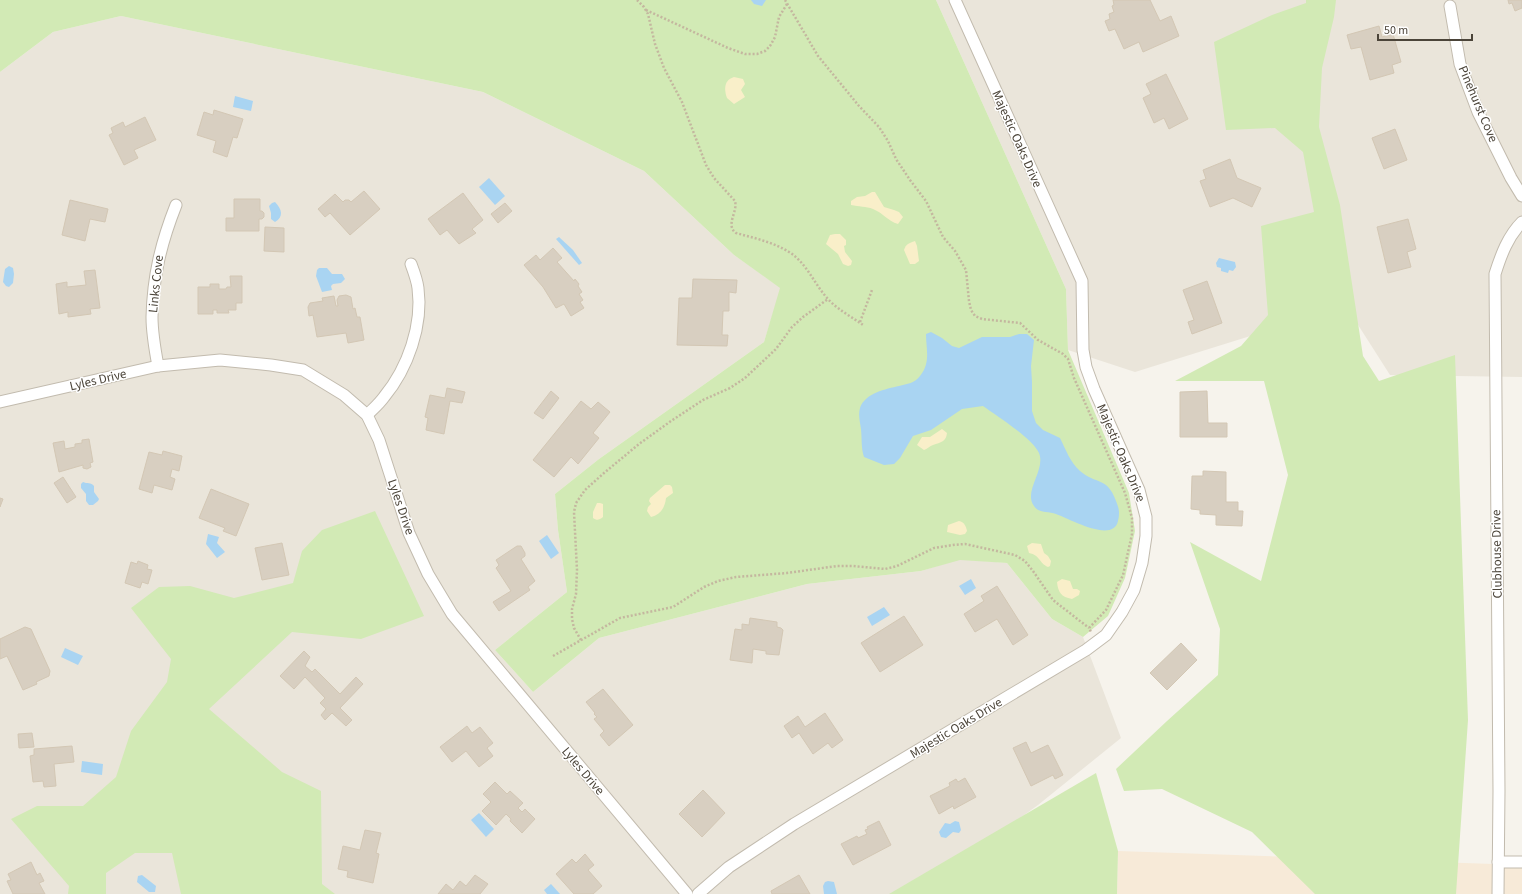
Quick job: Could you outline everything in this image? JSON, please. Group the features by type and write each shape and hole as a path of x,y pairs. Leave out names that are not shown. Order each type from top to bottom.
{"street":[{"name":"Majestic Oaks Drive","path":"698,894 729,867 794,824 1080,654 1106,635 1122,612 1134,590 1142,564 1146,536 1146,517 1139,490 1094,389 1086,367 1083,350 1082,281 955,0"},
{"name":"Pinehurst Cove","path":"1450,6 1460,64 1478,112 1511,178 1522,196"},
{"name":"Links Cove","path":"158,366 152,317 155,282 160,250 176,205"},
{"name":"Clubhouse Drive","path":"1498,894 1499,791 1495,274 1503,251 1522,222"},
{"path":"367,415 384,398 398,376 408,355 416,329 418,288 412,264"},
{"name":"Lyles Drive","path":"0,402 158,366 220,360 271,364 303,370 344,394 367,415 379,440 409,533 428,574 452,614 686,894"},
{"path":"1498,862 1522,862"}],"path":[{"path":"637,0 646,10 728,48 745,54 756,54 765,51 770,46 779,17 787,4"},
{"path":"785,0 818,56 859,106 879,126 896,159 926,201 943,237 958,256 966,270 969,301 971,310 975,316 982,319 1020,323 1038,340 1063,354 1068,359 1076,384 1125,493 1132,518 1132,534 1123,575 1106,610 1089,628"},
{"path":"646,10 655,44 664,68 682,102 706,165 714,178 735,201 736,206 731,227 733,231 766,242 789,252 801,262 828,299 863,325"},
{"path":"860,322 872,290"},
{"path":"581,640 574,628 572,619 572,609 576,594 577,570 574,512 576,503 585,490 639,444 703,400 730,388 745,378 776,349 792,327 828,299"},
{"path":"553,656 620,618 673,607 704,587 718,581 736,577 787,573 837,566 885,569 897,566 934,548 953,545 971,545 1015,555 1025,561 1053,600 1089,628 1096,642"}],"shaded area":[{"path":"936,0 1522,0 1522,377 1390,375 1346,306 1135,372 1068,350 1066,289"},
{"path":"121,16 483,92 644,171 734,255 781,288 764,342 599,459 555,494 558,530 567,592 495,650 533,692 599,638 807,584 921,571 960,559 1007,563 1052,619 1083,637 1121,738 1038,805 941,876 955,894 0,894 0,72 53,32"},
{"path":"1118,851 1522,865 1522,894 1117,894"}],"green space":[{"path":"0,0 936,0 1066,289 1068,350 1129,493 1135,531 1125,578 1108,616 1083,637 1052,619 1007,563 960,560 921,571 807,584 599,638 533,692 495,650 567,592 558,530 555,494 599,459 764,342 780,288 734,255 644,171 483,92 121,16 53,32 0,72"},
{"path":"1306,0 1336,0 1334,17 1322,68 1319,127 1340,205 1363,356 1379,381 1455,355 1468,720 1456,894 1315,894 1252,832 1162,789 1124,791 1116,769 1218,675 1220,629 1190,542 1261,581 1288,475 1264,381 1175,381 1241,346 1268,315 1261,226 1314,212 1303,152 1275,128 1226,130 1214,42 1272,15 1306,3"},
{"path":"375,511 424,616 361,639 292,632 209,709 282,772 321,791 322,884 335,894 181,894 172,853 135,853 106,873 106,894 68,894 69,886 11,819 37,806 83,806 116,777 131,731 167,682 171,659 131,608 159,587 190,586 234,598 293,583 302,551 322,530"},
{"path":"1096,773 1118,851 1117,894 889,894"}],"sand":[{"path":"734,77 743,79 745,84 741,90 745,97 734,104 727,98 725,88 728,80"},
{"path":"875,192 884,207 899,212 903,217 898,224 873,209 851,205 851,201 857,197 865,196"},
{"path":"840,234 846,240 846,245 844,246 845,252 852,261 851,265 848,266 843,264 838,254 826,244 830,235"},
{"path":"915,241 919,261 915,264 910,264 904,250 908,244"},
{"path":"942,429 947,433 946,438 943,441 924,450 917,445 922,437 930,437"},
{"path":"665,485 670,485 672,487 673,493 666,498 662,510 657,515 651,517 647,511 651,504 649,501 650,498"},
{"path":"597,503 603,504 603,517 597,520 593,518 593,512"},
{"path":"959,521 965,526 967,531 965,534 960,535 947,532 948,525"},
{"path":"1032,543 1041,544 1044,553 1051,561 1050,566 1048,567 1035,555 1029,553 1027,546"},
{"path":"1062,579 1070,581 1073,589 1080,591 1079,595 1072,599 1061,594 1058,589 1057,582"}],"water":[{"path":"751,0 766,0 762,6 754,4"},
{"path":"235,96 253,101 251,111 233,107"},
{"path":"489,178 505,196 495,205 479,187"},
{"path":"275,202 279,207 281,215 275,222 271,219 269,206"},
{"path":"559,237 573,250 582,263 579,265 556,239"},
{"path":"1219,258 1235,262 1236,267 1233,271 1229,270 1228,273 1221,271 1221,268 1217,267 1216,263"},
{"path":"9,266 13,268 14,274 13,283 9,287 3,282 5,269"},
{"path":"319,268 327,268 332,274 342,274 345,279 341,283 333,284 331,286 332,290 322,292 316,276"},
{"path":"931,332 952,346 959,348 982,337 1010,337 1019,334 1027,334 1034,340 1031,366 1032,411 1036,423 1043,430 1060,438 1071,460 1080,471 1105,484 1113,493 1119,511 1118,521 1114,527 1108,530 1090,528 1056,514 1036,509 1031,500 1031,494 1040,466 1039,453 1030,441 983,406 962,409 931,430 913,436 900,458 894,464 884,465 864,457 859,416 860,408 866,399 876,392 911,383 918,378 926,366 926,334"},
{"path":"83,482 94,486 94,492 99,499 93,505 89,505 86,501 86,494 81,488 81,484"},
{"path":"208,534 219,537 217,543 225,552 217,558 206,544"},
{"path":"547,535 559,553 551,559 539,541"},
{"path":"971,579 976,588 965,595 959,586"},
{"path":"884,607 890,615 872,626 867,617"},
{"path":"65,648 83,656 78,665 61,657"},
{"path":"82,761 103,764 102,775 81,772"},
{"path":"479,813 494,829 486,837 471,820"},
{"path":"955,821 959,822 961,830 959,833 953,832 946,838 941,837 939,832 945,823 950,824"},
{"path":"142,875 156,886 155,892 149,892 137,882 138,876"},
{"path":"825,882 834,882 837,894 824,894 823,886"},
{"path":"551,884 560,894 547,894 544,890"}],"building":[{"path":"1113,0 1150,0 1160,21 1171,16 1179,36 1143,52 1139,42 1124,49 1115,29 1109,31 1105,21 1110,19 1109,14 1114,12 1112,6 1114,5"},
{"path":"1508,0 1522,0 1522,8 1515,11 1512,3 1509,4"},
{"path":"1379,26 1382,37 1393,34 1401,62 1392,65 1394,73 1370,80 1361,47 1351,49 1347,35"},
{"path":"1166,74 1188,119 1169,129 1164,118 1154,123 1143,98 1151,94 1146,84"},
{"path":"214,110 243,119 237,138 233,137 227,157 213,152 216,141 197,135 204,112 213,115"},
{"path":"145,117 156,140 134,150 138,158 124,165 109,135 113,133 111,128 123,122 125,127"},
{"path":"1395,129 1407,160 1384,169 1372,138"},
{"path":"1230,159 1237,178 1261,188 1252,207 1233,198 1210,207 1200,181 1206,179 1203,170"},
{"path":"364,191 380,209 350,235 330,213 325,217 318,209 335,194 343,202 345,200 349,200 351,202"},
{"path":"463,193 483,220 472,229 476,233 459,244 447,230 440,235 428,219"},
{"path":"234,199 260,199 260,211 264,213 264,217 259,219 259,231 226,231 226,218 234,218"},
{"path":"70,200 108,209 105,222 90,219 85,241 62,235"},
{"path":"505,203 512,211 498,223 491,214"},
{"path":"1408,219 1416,249 1407,252 1411,267 1388,273 1377,227"},
{"path":"265,227 284,228 284,252 264,251"},
{"path":"553,248 562,258 557,262 574,281 575,279 582,292 579,294 583,300 580,302 584,308 571,316 564,304 556,308 543,287 524,265 536,255 540,260"},
{"path":"95,270 100,308 90,309 91,314 68,317 68,312 59,314 56,284 67,282 67,287 86,285 84,271"},
{"path":"230,276 242,276 242,303 236,303 236,310 228,310 229,313 217,313 217,310 213,310 213,314 198,314 198,287 210,287 210,284 219,284 219,289 226,289 227,287 231,287"},
{"path":"693,279 737,280 736,293 729,292 729,311 723,311 722,335 728,335 727,346 677,345 679,298 692,298"},
{"path":"1207,281 1222,323 1192,334 1188,322 1194,320 1183,290"},
{"path":"346,295 351,297 353,309 355,308 357,317 360,317 364,340 348,343 346,333 317,337 313,315 309,316 308,307 310,303 323,301 322,298 334,296 336,306 338,306 337,300 339,296"},
{"path":"447,388 465,392 462,403 450,401 444,434 426,430 428,418 425,417 430,395 445,398"},
{"path":"551,391 559,398 543,419 534,413"},
{"path":"1207,391 1208,423 1227,423 1227,437 1180,437 1180,392"},
{"path":"581,401 591,409 598,402 610,412 593,433 599,438 578,464 571,457 554,477 533,460"},
{"path":"89,439 93,462 90,463 91,467 87,469 83,468 83,465 59,472 53,443 64,441 65,449 75,447 75,444 82,443 82,440"},
{"path":"163,451 182,456 179,471 172,469 170,477 175,479 172,490 154,485 152,493 139,489 149,452 162,455"},
{"path":"1203,471 1226,472 1226,502 1238,502 1238,511 1243,511 1242,526 1216,525 1216,515 1200,514 1200,510 1191,509 1192,476 1203,476"},
{"path":"63,477 76,497 67,503 54,483"},
{"path":"211,489 249,504 236,536 223,531 225,528 199,518"},
{"path":"0,498 3,499 0,507"},
{"path":"282,543 289,575 262,580 255,548"},
{"path":"517,546 521,546 525,553 525,556 521,559 535,581 528,587 530,590 499,611 493,602 511,591 496,568 499,565 496,560"},
{"path":"138,561 148,565 147,569 152,570 148,584 142,582 140,588 125,583 131,562 137,564"},
{"path":"997,586 1028,635 1013,645 997,619 975,632 964,614 984,601 981,596"},
{"path":"904,616 923,645 880,672 861,643"},
{"path":"750,618 777,622 777,627 783,630 779,655 766,654 766,651 753,649 752,663 730,660 735,629 742,630 742,624 749,625"},
{"path":"25,627 31,629 50,671 49,676 36,682 37,684 23,690 7,656 0,659 0,639"},
{"path":"1181,643 1197,660 1167,690 1150,673"},
{"path":"304,651 310,657 305,666 312,672 315,669 340,694 356,677 363,684 340,708 352,720 346,726 332,713 325,720 321,715 326,709 320,703 325,698 305,677 294,689 280,676"},
{"path":"603,689 633,725 609,746 600,735 604,731 594,719 597,717 594,714 595,713 586,702"},
{"path":"825,713 843,740 832,748 828,743 813,754 799,733 792,738 784,726 798,716 805,727"},
{"path":"467,726 472,733 480,727 493,743 487,748 493,756 479,767 466,751 452,762 440,747"},
{"path":"32,733 34,747 19,748 18,734"},
{"path":"1026,742 1031,753 1048,745 1063,775 1055,779 1053,775 1031,786 1013,748"},
{"path":"72,746 74,762 54,764 56,786 44,787 43,781 33,782 30,756 34,755 34,749"},
{"path":"965,778 976,797 954,809 953,806 939,814 930,796 950,786 949,783 956,779 958,782"},
{"path":"495,782 507,794 510,791 523,803 518,808 522,812 525,809 535,819 522,833 510,821 511,819 506,814 496,825 482,811 491,802 483,794"},
{"path":"703,790 725,813 702,837 679,814"},
{"path":"879,821 891,845 853,865 841,844 857,836 858,838 867,834 865,830 868,829 867,827"},
{"path":"365,830 381,833 376,853 379,854 373,883 347,877 348,871 338,869 343,846 360,850"},
{"path":"585,854 594,865 588,870 602,886 593,894 574,894 556,874 572,859 576,863"},
{"path":"31,862 37,875 40,873 44,881 39,883 45,894 13,894 7,881 11,880 8,874"},
{"path":"475,875 488,884 480,894 438,894 446,884 453,890 460,881 466,886"},
{"path":"799,875 810,894 772,894 771,891"}]}
